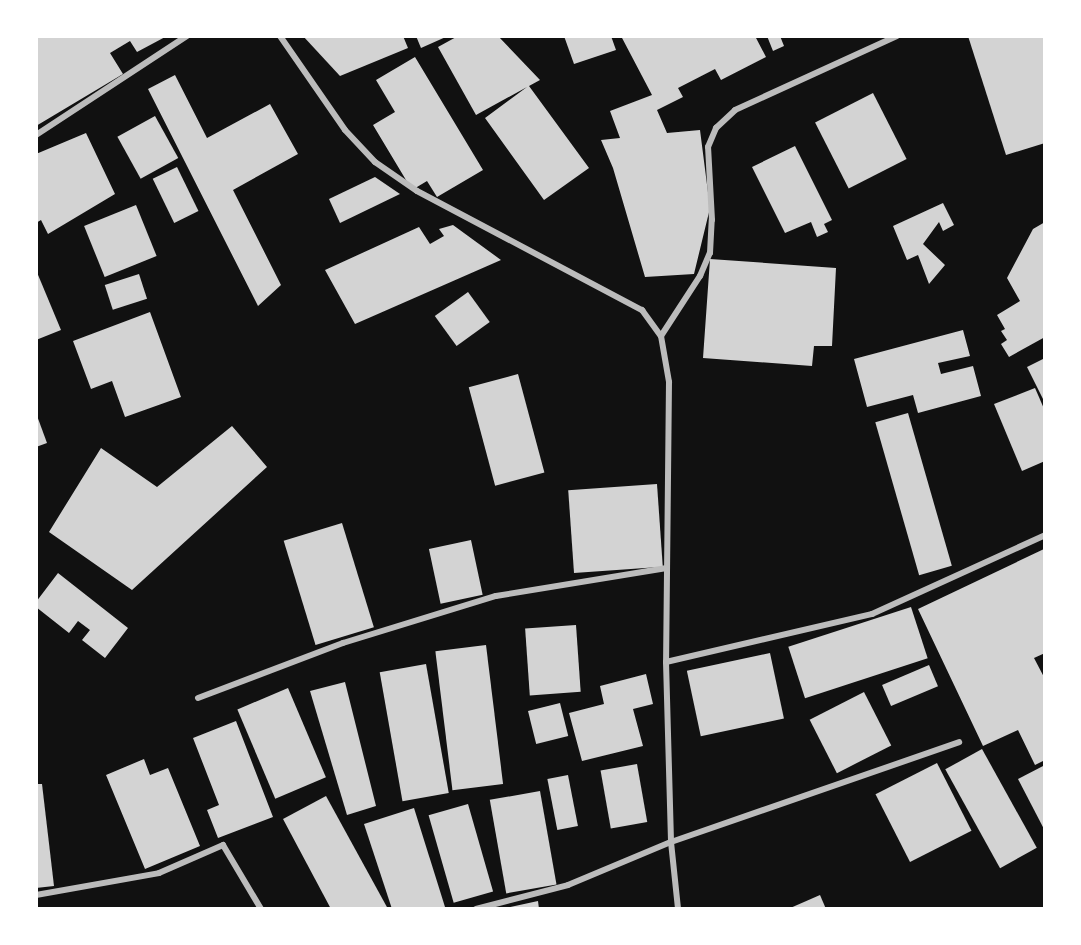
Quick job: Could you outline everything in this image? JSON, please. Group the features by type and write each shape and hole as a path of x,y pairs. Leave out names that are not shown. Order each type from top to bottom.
{"street":[{"path":"36,135 187,36"},
{"path":"280,36 345,130 375,162 417,191 642,310 661,336 669,382 666,662 671,842 678,909"},
{"path":"661,336 700,276 710,254 712,220 708,147 716,128 735,110 897,36"},
{"path":"666,662 872,614 1045,535"},
{"path":"198,698 343,643 496,596 667,568"},
{"path":"476,909 567,885 671,842 959,742"},
{"path":"36,895 159,873 223,845 261,909"}],"building":[{"path":"36,36 167,36 137,52 130,41 110,53 123,74 36,126"},
{"path":"303,36 403,36 408,48 340,76"},
{"path":"416,36 448,36 421,48"},
{"path":"458,36 498,36 540,80 529,86 589,168 544,200 485,118 527,87 476,115 438,47"},
{"path":"564,36 611,36 616,50 574,64"},
{"path":"621,36 755,36 766,57 721,80 715,69 678,88 683,97 657,110 667,133 700,130 710,208 694,274 645,277 613,168 601,140 620,138 610,111 652,95"},
{"path":"767,36 780,36 784,46 773,51"},
{"path":"968,36 1045,36 1045,143 1006,155"},
{"path":"415,57 483,170 437,197 427,181 412,190 373,125 395,112 376,80"},
{"path":"175,75 207,138 270,104 298,154 233,190 281,285 258,306 148,89"},
{"path":"873,93 907,159 849,188 815,123"},
{"path":"155,116 178,158 141,179 117,137"},
{"path":"86,133 115,194 48,234 41,220 36,223 36,154"},
{"path":"795,146 832,220 824,224 828,232 817,237 811,222 785,233 752,167"},
{"path":"177,167 198,211 174,223 153,179"},
{"path":"375,177 400,194 340,223 329,199"},
{"path":"943,203 954,225 943,231 939,222 923,244 945,265 929,284 918,255 907,260 893,226"},
{"path":"136,205 157,256 105,277 84,226"},
{"path":"1045,222 1045,337 1009,357 1001,344 1007,340 1001,331 1005,329 997,315 1020,301 1007,278 1033,229"},
{"path":"453,225 501,260 355,324 325,270 419,227 430,244 444,236 439,229"},
{"path":"710,259 836,268 832,346 814,346 812,366 703,358"},
{"path":"36,270 61,330 36,340"},
{"path":"139,274 147,299 113,310 105,285"},
{"path":"468,292 490,322 457,346 435,316"},
{"path":"150,312 181,397 125,417 112,381 91,389 73,341"},
{"path":"963,330 970,356 938,363 941,374 973,366 981,396 918,413 913,395 867,407 854,359"},
{"path":"1045,358 1045,403 1027,367"},
{"path":"518,374 544,473 495,486 469,387"},
{"path":"1035,388 1045,411 1045,461 1022,471 994,404"},
{"path":"36,413 47,443 36,447"},
{"path":"908,413 952,566 919,575 875,422"},
{"path":"232,426 267,467 132,590 49,532 101,448 157,487"},
{"path":"657,484 663,567 574,573 568,490"},
{"path":"342,523 374,627 316,645 284,541"},
{"path":"471,540 483,595 441,604 429,549"},
{"path":"1044,549 1045,653 1034,658 1045,679 1045,760 1035,765 1018,730 983,746 918,609"},
{"path":"58,573 128,628 105,658 82,640 90,630 78,621 69,633 36,607 36,602"},
{"path":"911,607 928,658 805,698 788,647"},
{"path":"576,625 581,692 530,695 525,629"},
{"path":"486,645 503,784 452,790 435,651"},
{"path":"770,653 784,719 701,736 687,671"},
{"path":"426,664 449,793 402,801 380,672"},
{"path":"929,665 938,686 891,706 882,685"},
{"path":"646,674 653,704 633,709 643,746 582,761 569,713 604,704 600,686"},
{"path":"345,682 376,806 347,815 310,691"},
{"path":"288,688 326,777 275,799 237,709"},
{"path":"864,692 891,745 837,773 810,720"},
{"path":"560,703 568,736 536,744 528,711"},
{"path":"236,721 273,817 218,838 207,810 219,805 193,738"},
{"path":"982,749 1037,848 1000,868 945,769"},
{"path":"144,759 150,775 168,768 200,846 145,869 106,775"},
{"path":"937,763 972,831 910,862 876,794"},
{"path":"637,764 647,822 611,829 601,770"},
{"path":"1045,765 1045,831 1018,779"},
{"path":"568,775 578,826 557,830 547,779"},
{"path":"36,784 42,784 54,886 36,888"},
{"path":"540,791 556,885 506,893 490,800"},
{"path":"326,796 388,909 331,909 283,819"},
{"path":"468,804 493,891 454,903 429,815"},
{"path":"414,808 445,907 439,909 392,909 364,824"},
{"path":"820,895 826,909 788,909"},
{"path":"538,901 539,909 506,909 506,908"}]}
